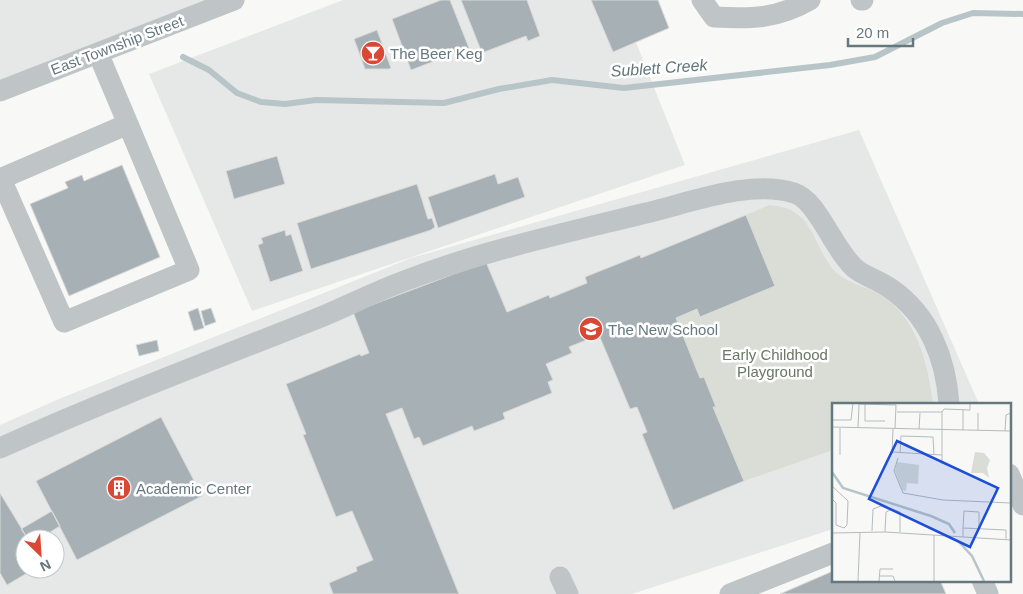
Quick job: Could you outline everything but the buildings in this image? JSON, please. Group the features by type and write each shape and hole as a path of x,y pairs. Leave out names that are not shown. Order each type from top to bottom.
{"street":[{"name":"East Township Street","path":"0,91 234,0"},
{"path":"702,0 714,17 754,19 796,8 810,0"},
{"path":"98,53 128,124 188,270 64,322 0,179 128,124"},
{"path":"0,448 90,407 319,317 404,281 518,245 715,196 767,188 798,194 815,210 840,253 852,265 911,304 931,332 943,365 949,403"},
{"path":"1011,482 1023,505"},
{"path":"730,594 832,553"},
{"path":"983,582 988,594"}],"shaded area":[{"path":"0,0 234,0 0,91"},
{"path":"343,0 619,0 685,165 252,311 149,74"},
{"name":"The New School","path":"859,130 979,403 832,403 832,529 632,594 0,594 0,425 59,399 411,258"}],"green space":[{"name":"Early Childhood Playground","path":"769,205 783,207 794,212 809,227 825,257 837,273 879,294 892,303 903,315 918,342 928,373 933,403 832,403 832,450 744,481 713,407 716,406 704,377 700,378 676,318 697,309 700,316 746,215"}],"waterway":[{"name":"Sublett Creek","path":"183,57 209,70 237,93 261,102 285,104 316,100 444,103 499,89 552,80 624,88 830,65 875,57 942,23 973,13 1023,14"}],"place":[{"name":"The Beer Keg","path":"373,53"},
{"name":"The New School","path":"591,329"},
{"name":"Academic Center","path":"119,488"}]}
